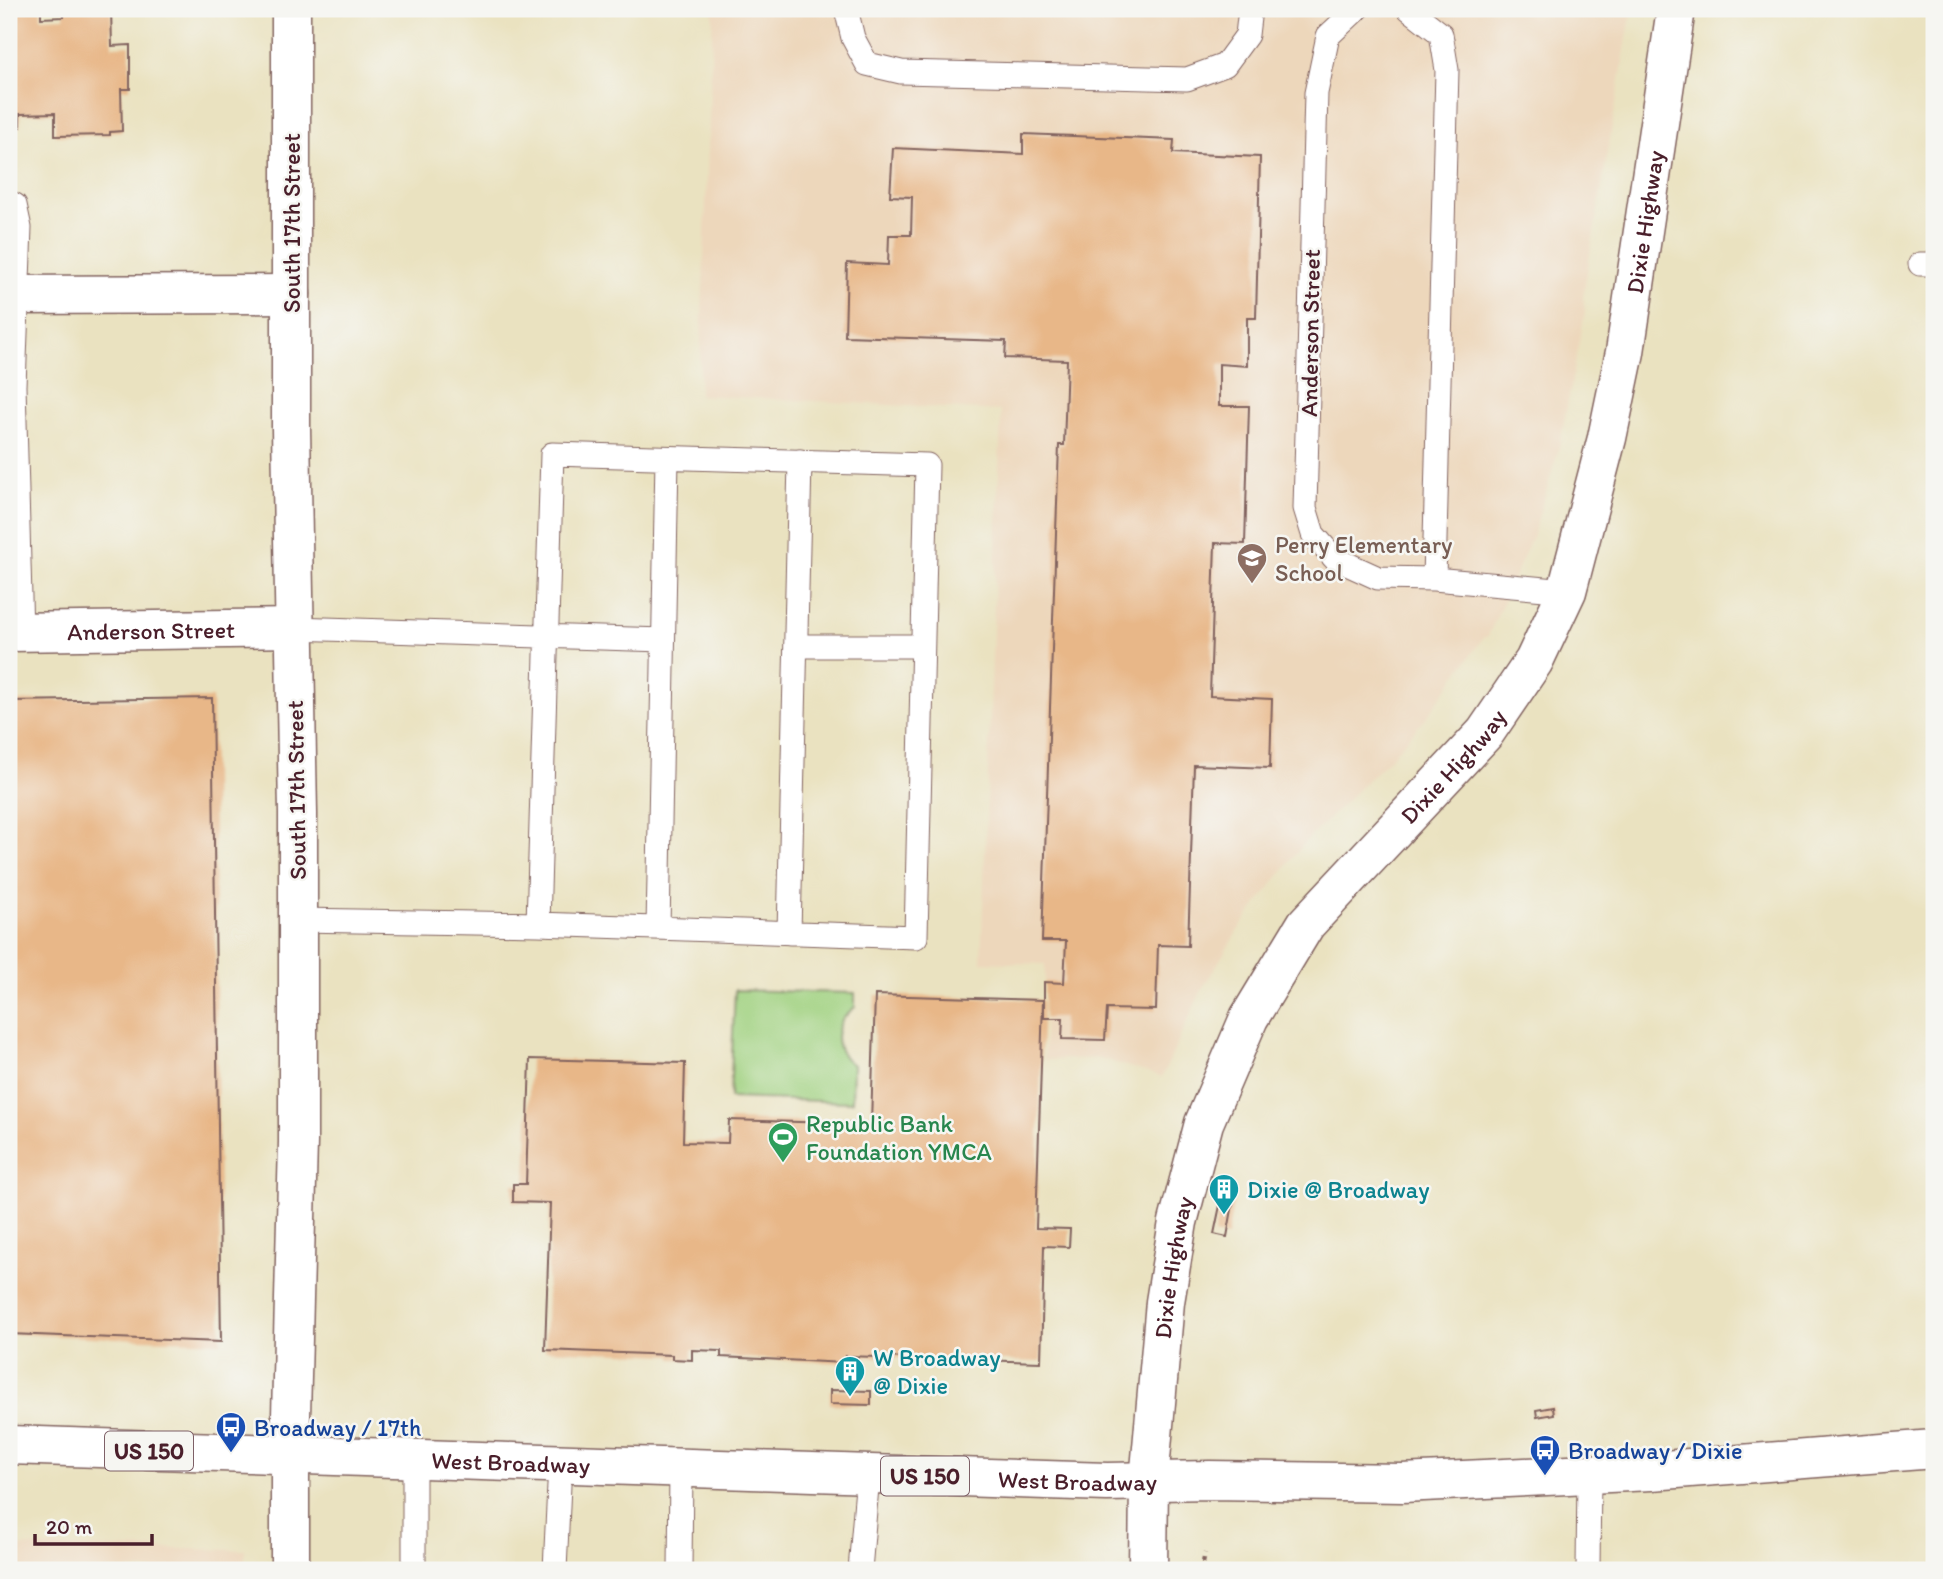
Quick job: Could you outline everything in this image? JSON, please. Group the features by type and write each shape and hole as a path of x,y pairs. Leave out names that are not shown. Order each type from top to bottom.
{"street":[{"name":"South 17th Street","path":"290,1570 290,1455 298,1142 291,9"},
{"name":"Dixie Highway","path":"1148,1570 1149,1481 1165,1302 1178,1222 1204,1123 1248,1018 1306,924 1485,733 1534,661 1567,590 1625,352 1675,9"},
{"path":"14,295 291,294"},
{"name":"Anderson Street","path":"15,632 294,628"},
{"name":"West Broadway","path":"9,1446 868,1475 1402,1483 1589,1474 1934,1449"}],"lane":[{"path":"846,9 853,38 867,64 901,72 1187,79 1225,65 1247,35 1250,9"},
{"name":"Anderson Street","path":"1357,9 1328,36 1316,93 1305,508 1313,534 1334,558 1378,578 1434,579 1567,590"},
{"path":"1409,9 1441,34 1447,70 1434,579"},
{"path":"9,202 15,205 20,228 14,295 15,632"},
{"path":"298,920 538,924 916,937 927,465 552,454 538,924"},
{"path":"658,928 667,458"},
{"path":"789,933 800,461"},
{"path":"294,628 663,640"},
{"path":"796,646 922,646"},
{"path":"414,1459 414,1570"},
{"path":"555,1570 560,1464"},
{"path":"680,1570 681,1468"},
{"path":"1588,1570 1589,1474"},
{"path":"860,1570 868,1475"}],"path":[{"path":"1203,1563 1205,1553"}],"shaded area":[{"name":"Perry Elementary School","path":"713,9 1632,9 1583,296 1585,312 1559,448 1533,535 1488,636 1483,638 1425,719 1391,757 1305,842 1242,924 1202,989 1162,1077 1100,1058 1044,1060 1045,964 981,962 1001,411 699,395"},
{"path":"9,1546 245,1550 245,1570 9,1570"}],"green space":[{"path":"735,990 855,993 855,1007 842,1021 837,1036 841,1051 853,1065 852,1102 730,1098"}],"building":[{"path":"10,9 41,9 41,18 64,17 64,9 111,9 112,46 130,45 130,89 121,89 122,131 110,132 110,135 55,136 55,113 20,114 20,127 9,128"},
{"name":"Perry Elementary School","path":"1023,134 1174,140 1173,153 1260,157 1256,318 1247,318 1247,366 1219,364 1219,406 1249,406 1245,544 1215,543 1210,696 1272,699 1270,768 1194,765 1188,946 1158,945 1156,1010 1107,1009 1105,1040 1062,1039 1063,1018 1044,1018 1044,982 1064,983 1066,941 1042,941 1059,445 1064,445 1067,360 1005,358 1006,341 845,336 847,263 888,265 889,235 911,235 912,197 890,196 893,148 1023,154"},
{"path":"212,698 221,1342 9,1334 9,701"},
{"name":"Republic Bank Foundation YMCA","path":"875,995 1043,1000 1036,1228 1070,1229 1069,1247 1044,1246 1041,1362 846,1356 845,1363 721,1357 721,1351 692,1350 692,1360 672,1359 672,1355 545,1350 550,1203 513,1202 513,1184 526,1184 530,1059 685,1063 683,1142 728,1143 729,1120 871,1124"},
{"name":"Dixie @ Broadway","path":"1222,1196 1234,1198 1227,1237 1214,1234"},
{"name":"W Broadway @ Dixie","path":"830,1390 871,1391 871,1405 830,1404"},
{"path":"1553,1407 1554,1414 1537,1417 1536,1410"}],"place":[{"name":"Perry Elementary School","path":"1252,585"},
{"name":"Republic Bank Foundation YMCA","path":"783,1164"},
{"name":"Dixie @ Broadway","path":"1224,1216"},
{"name":"W Broadway @ Dixie","path":"850,1398"},
{"name":"Broadway / 17th","path":"231,1454"},
{"name":"Broadway / Dixie","path":"1545,1477"}]}
